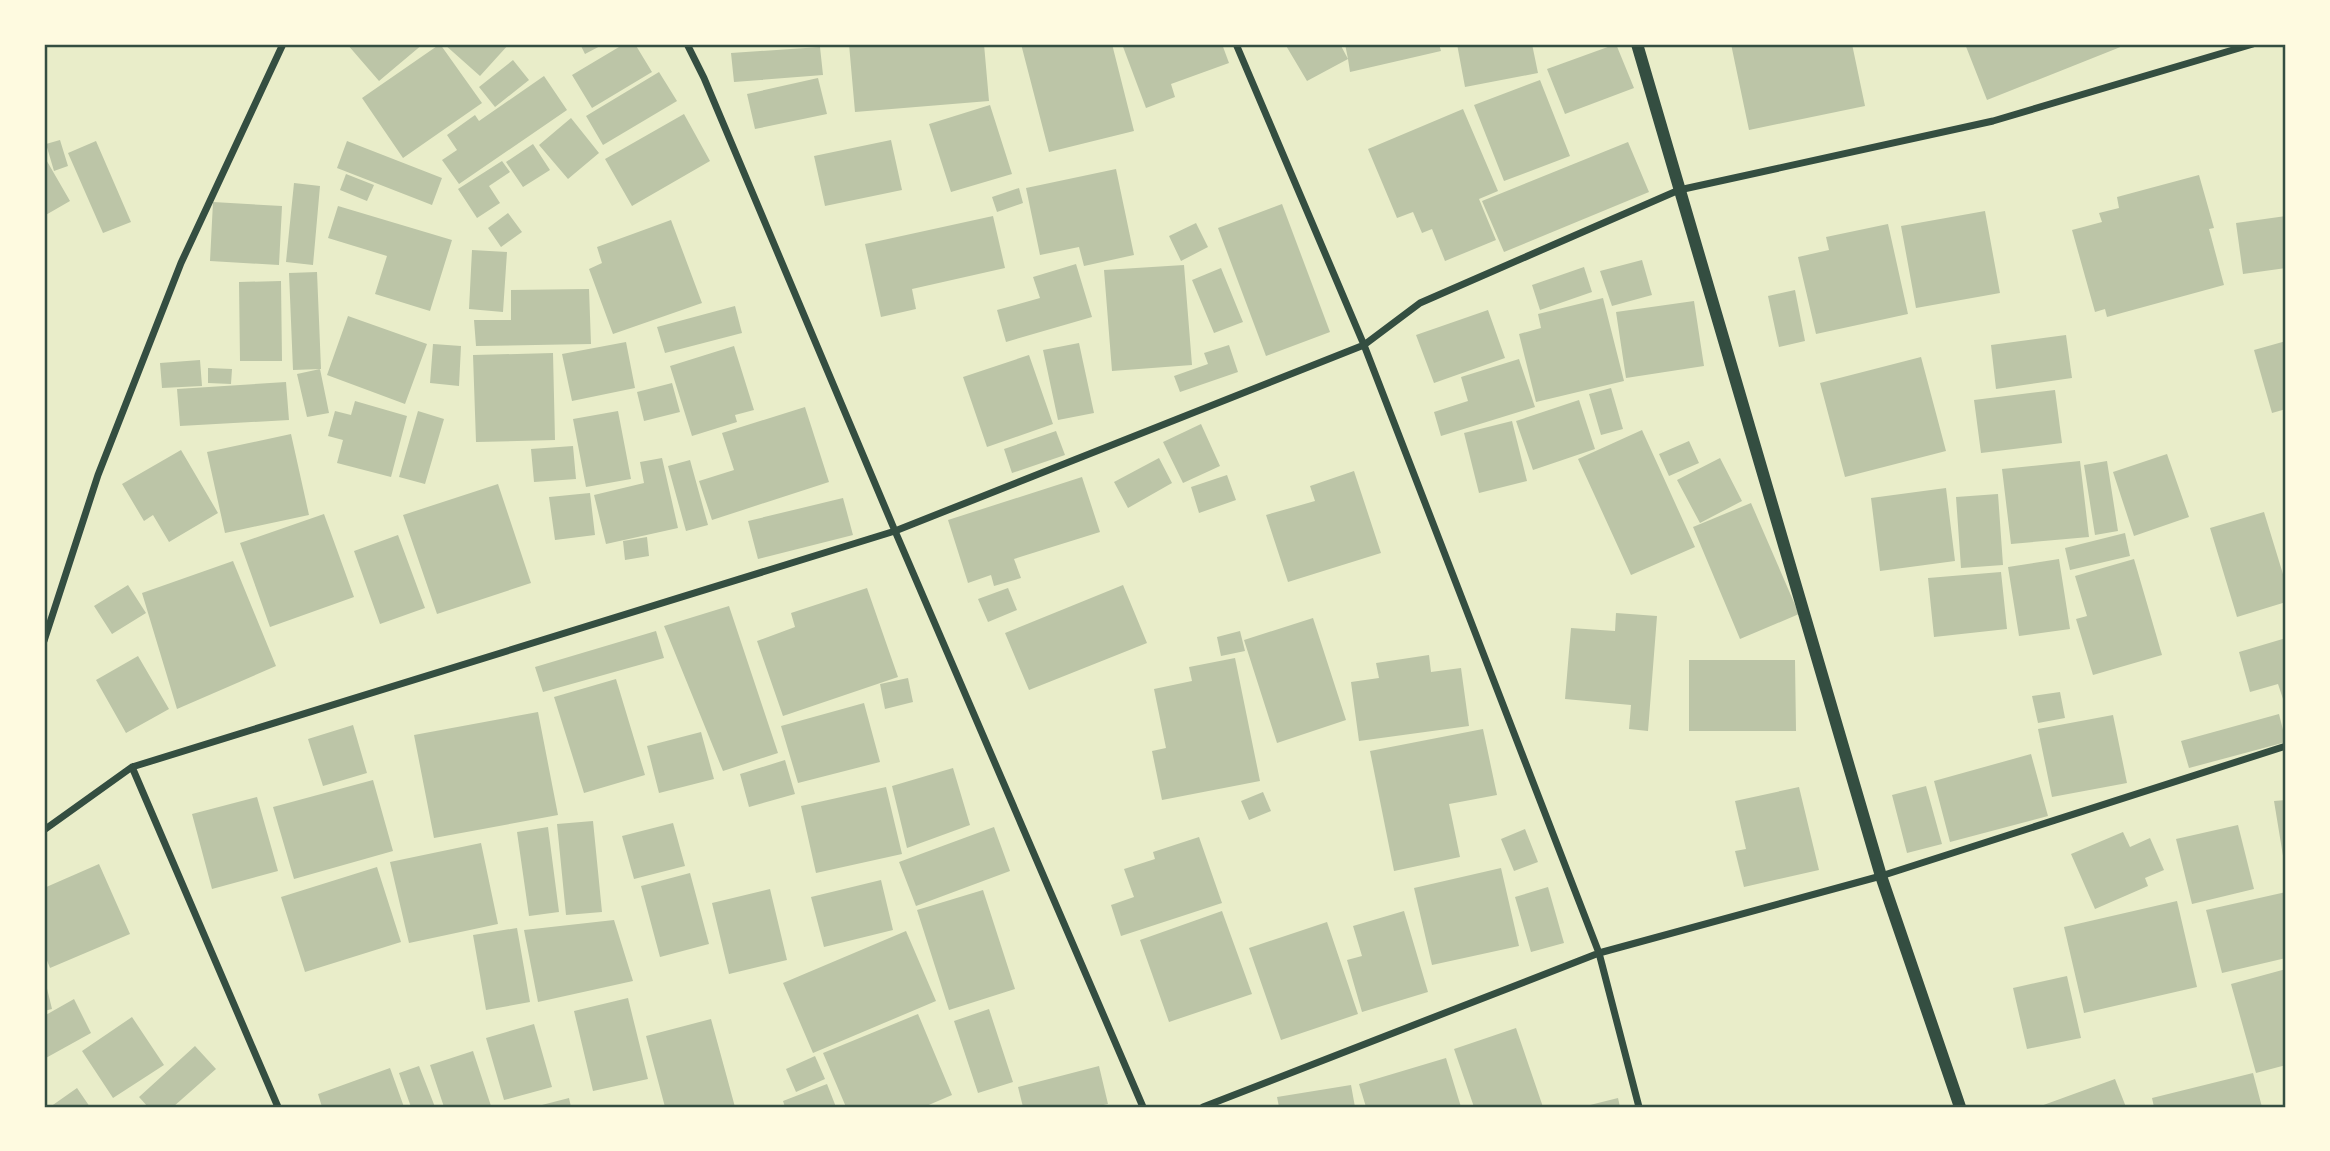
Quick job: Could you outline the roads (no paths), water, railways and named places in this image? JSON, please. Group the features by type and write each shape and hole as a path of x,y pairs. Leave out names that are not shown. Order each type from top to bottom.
{"street":[{"path":"44,641 98,475 181,263 283,44"},
{"path":"687,44 704,78 1143,1107"},
{"path":"1236,44 1364,345 1599,953 1639,1107"},
{"path":"1637,44 1881,876 1960,1107"},
{"path":"44,830 132,767 895,531 1364,345 1420,303 1679,190 1993,121 2253,44"},
{"path":"1203,1107 1599,953 1881,876 2286,746"},
{"path":"132,767 278,1107"}]}
